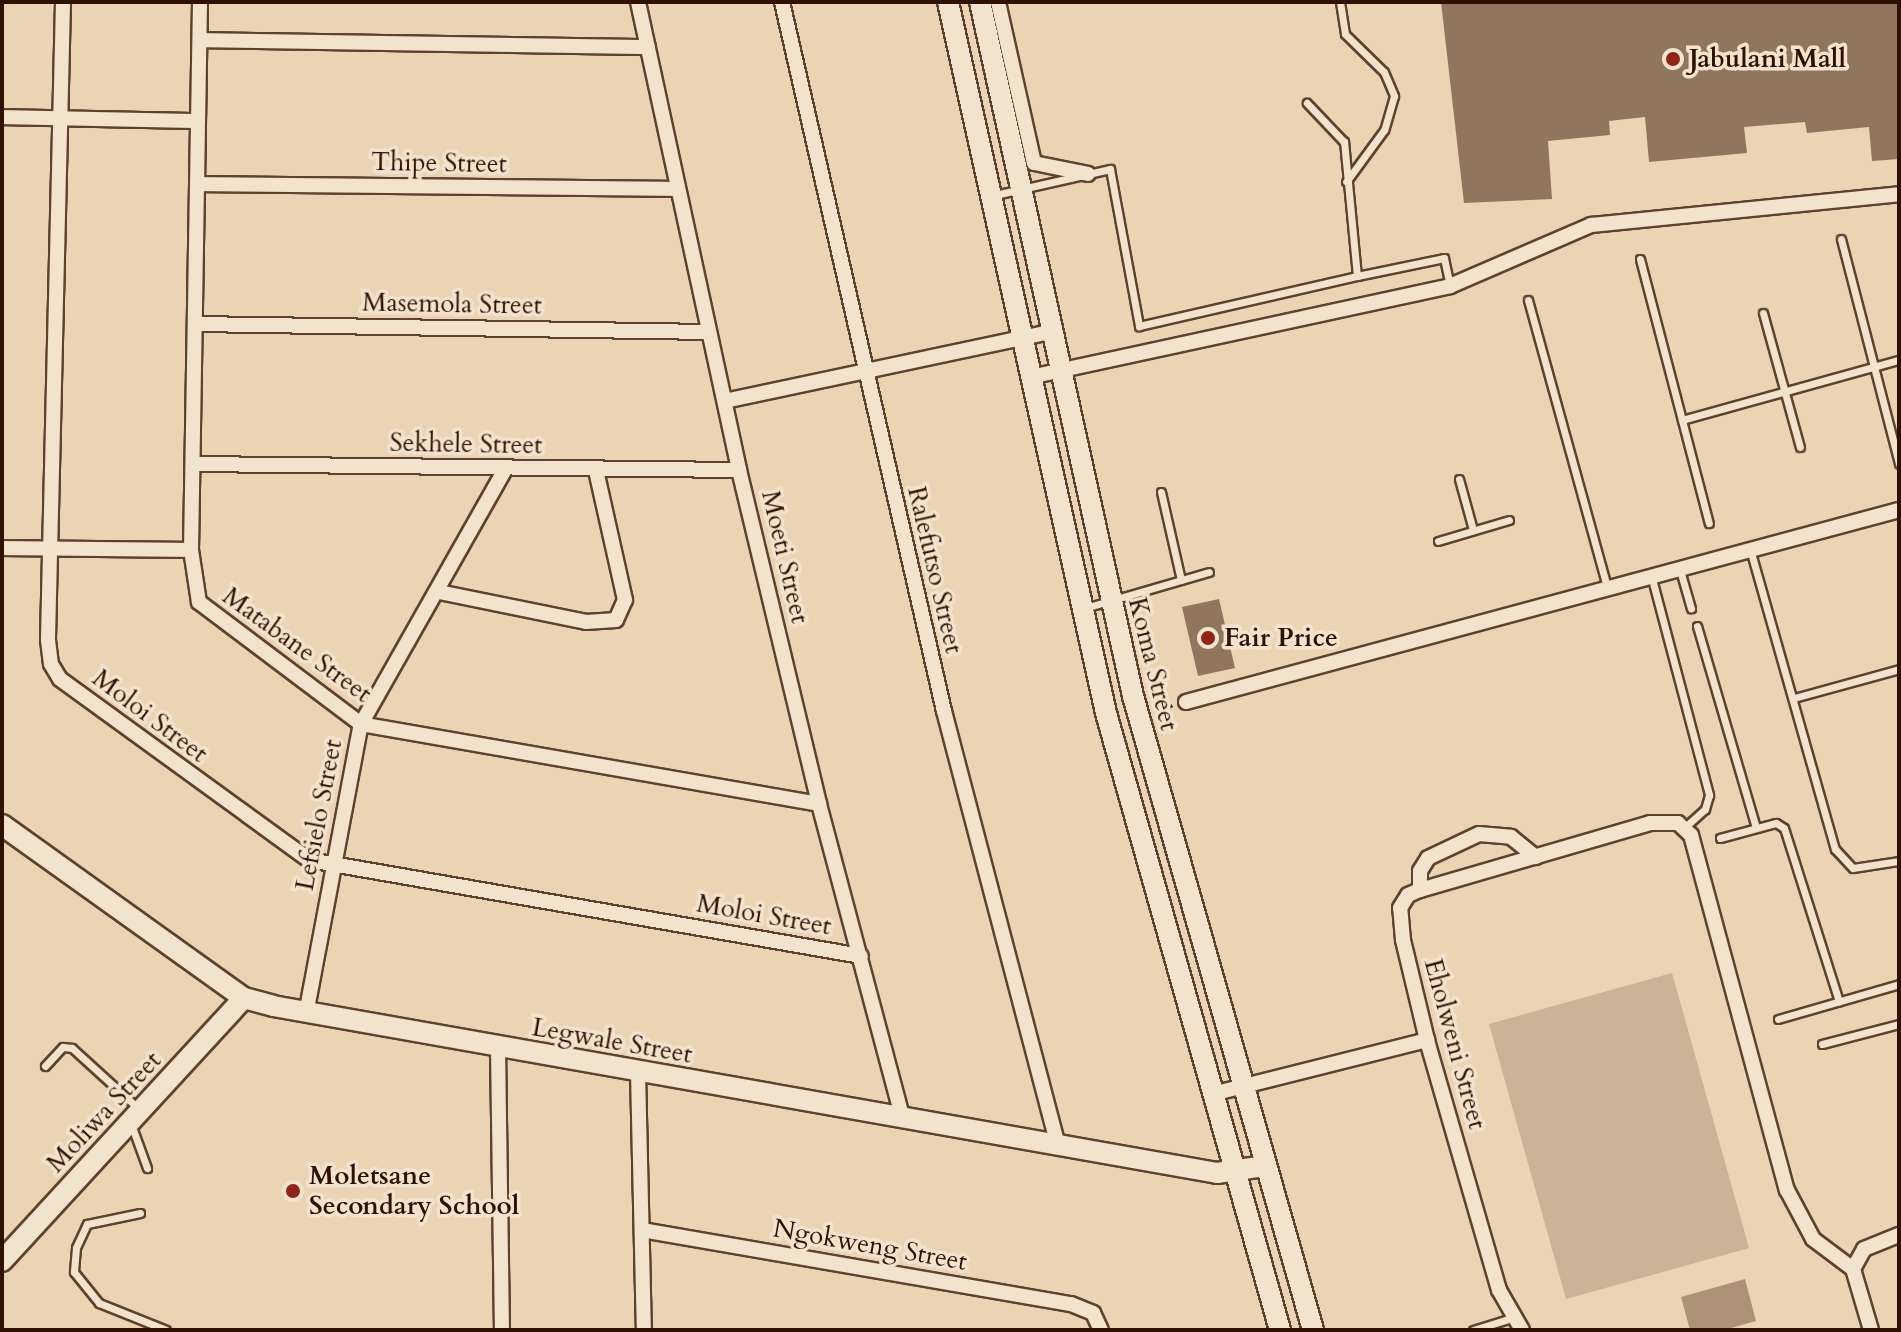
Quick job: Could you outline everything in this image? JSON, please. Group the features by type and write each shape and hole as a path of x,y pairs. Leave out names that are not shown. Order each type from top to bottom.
{"main road":[{"path":"948,2 1080,609 1234,1174 1280,1330"},
{"name":"Koma Street","path":"980,2 1059,371 1138,715 1313,1330"},
{"name":"Legwale Street","path":"2,825 244,998 306,1014 1058,1146 1234,1174 1265,1166"},
{"name":"Moliwa Street","path":"2,1261 244,998"}],"street":[{"name":"Moloi Street","path":"63,2 48,548 49,656 60,679 296,854 333,864 861,956"},
{"name":"Matabane Street","path":"200,2 191,550 193,587 202,606 361,724 819,804"},
{"name":"Moeti Street","path":"638,2 739,470 819,804 903,1120"},
{"name":"Ralefutso Street","path":"782,2 862,372 944,711 1058,1146"},
{"path":"998,2 1034,163 1088,174"},
{"path":"200,40 648,47"},
{"path":"2,117 198,121"},
{"name":"Thipe Street","path":"199,184 678,189"},
{"path":"1030,377 1450,286 1591,225 1899,194"},
{"name":"Masemola Street","path":"195,324 709,332"},
{"path":"725,401 1051,332"},
{"name":"Sekhele Street","path":"193,464 739,470"},
{"name":"Lefsielo Street","path":"306,1014 361,724 439,592 506,468"},
{"path":"439,592 586,622 616,620 625,600 596,470"},
{"path":"1186,702 1607,586 1899,510"},
{"path":"2,548 191,550"},
{"path":"1536,857 1511,837 1479,834 1428,858 1420,871 1420,890 1536,857 1650,823 1685,827 1694,844 1787,1190 1813,1239 1853,1269 1871,1330"},
{"name":"Eholweni Street","path":"1420,890 1408,895 1400,923 1427,1040 1499,1290 1512,1318 1522,1330"},
{"path":"1212,1094 1427,1040"},
{"path":"498,1047 502,1330"},
{"path":"638,1072 644,1330"},
{"name":"Ngokweng Street","path":"642,1230 1089,1310 1101,1330"},
{"path":"1853,1269 1864,1249 1899,1235"}],"lane":[{"path":"1340,2 1345,34 1384,72 1394,96 1384,130 1346,182"},
{"path":"1307,103 1344,142 1357,276"},
{"path":"991,196 1110,169 1139,326 1444,258 1450,286"},
{"path":"1841,239 1899,464"},
{"path":"1640,259 1709,523"},
{"path":"1528,300 1607,586"},
{"path":"1763,313 1800,447"},
{"path":"1682,420 1899,360"},
{"path":"1459,479 1473,530"},
{"path":"1161,492 1181,580"},
{"path":"1438,541 1509,520"},
{"path":"1750,549 1841,860 1860,869 1899,861"},
{"path":"1680,567 1691,608"},
{"path":"1080,609 1209,572"},
{"path":"1651,575 1709,795 1705,809 1685,827"},
{"path":"1697,626 1756,828"},
{"path":"1794,698 1899,669"},
{"path":"1720,838 1776,823 1790,837 1839,1001"},
{"path":"1778,1019 1899,984"},
{"path":"1822,1044 1899,1024"},
{"path":"45,1066 63,1047 72,1048 135,1116 147,1168"},
{"path":"140,1213 87,1224 76,1248 74,1272 99,1303 166,1330"},
{"path":"1473,1330 1512,1318"}],"path":[{"path":"1138,715 1186,702"}],"shaded area":[{"path":"1672,973 1749,1248 1566,1299 1489,1024"},
{"path":"1745,1279 1756,1321 1724,1330 1690,1330 1681,1297"}],"building":[{"name":"Jabulani Mall","path":"1441,2 1899,2 1899,159 1872,161 1869,127 1807,133 1805,122 1744,127 1747,153 1649,162 1645,117 1609,121 1610,135 1548,141 1552,199 1464,203"},
{"name":"Fair Price","path":"1219,599 1235,668 1198,676 1182,607"}],"place":[{"name":"Jabulani Mall","path":"1673,59"},
{"name":"Fair Price","path":"1208,638"},
{"name":"Moletsane Secondary School","path":"293,1191"}]}
